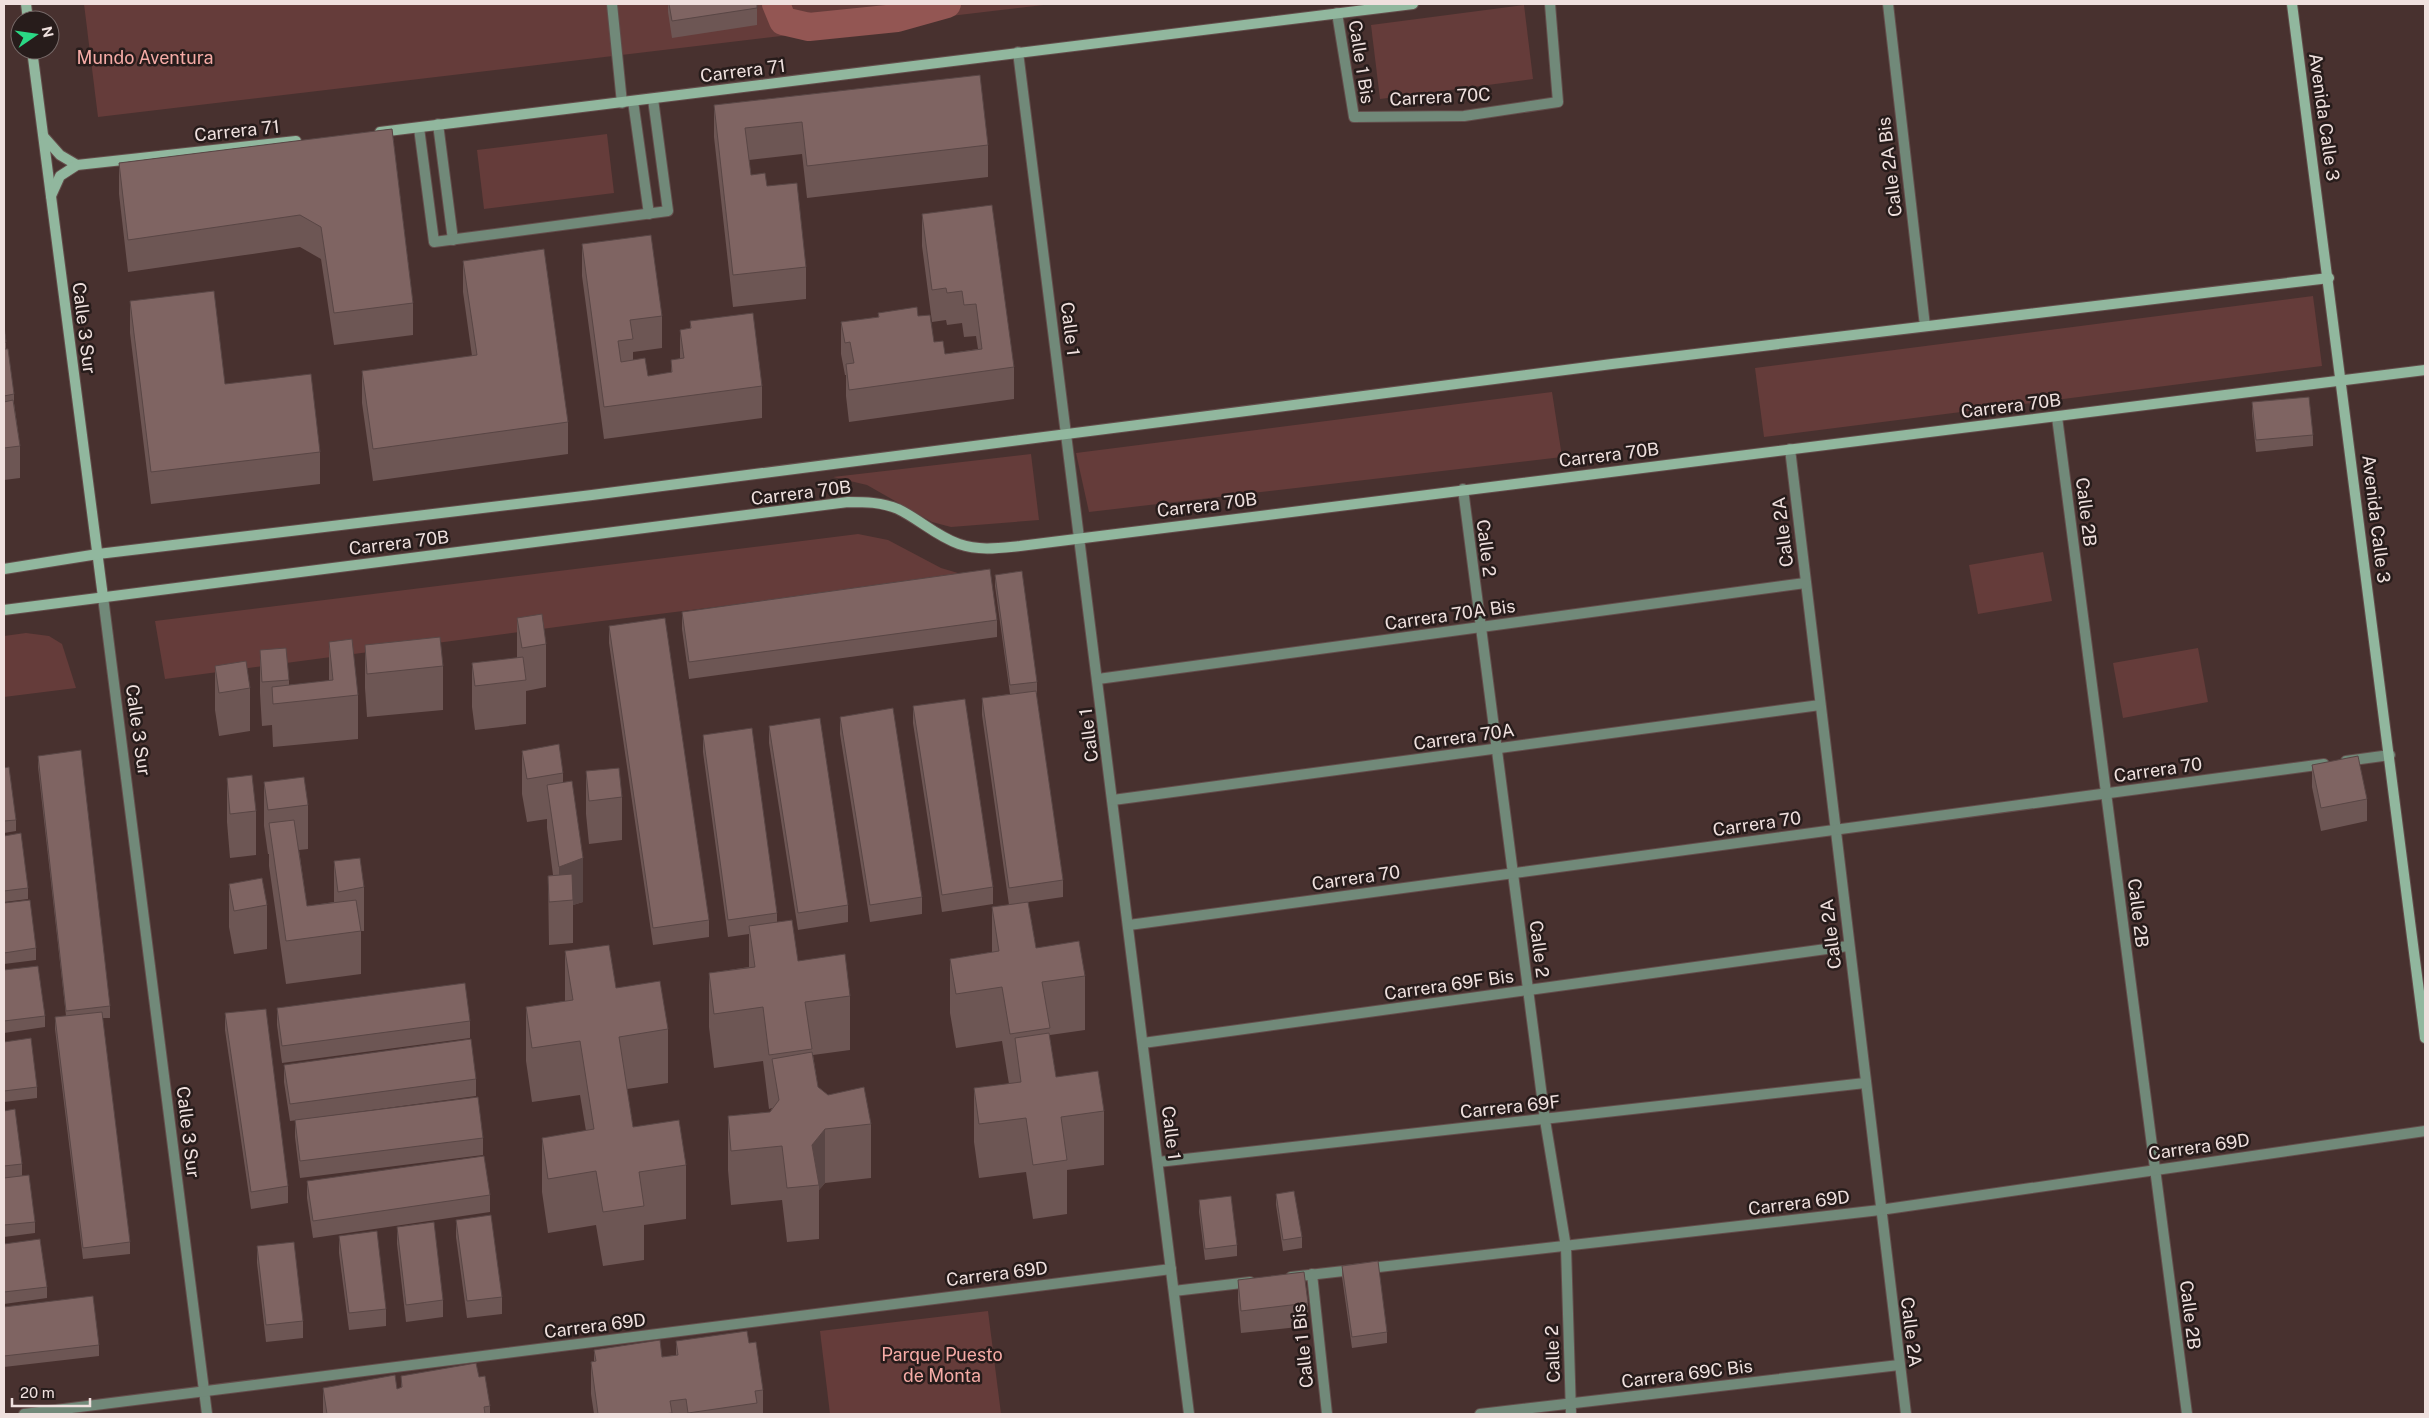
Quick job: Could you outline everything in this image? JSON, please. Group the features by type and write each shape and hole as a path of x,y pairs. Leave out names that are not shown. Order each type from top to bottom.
{"street":[{"path":"612,4 622,103"},
{"name":"Carrera 71","path":"370,133 1413,4"},
{"name":"Carrera 70C","path":"1354,117 1464,116 1558,102 1550,4"},
{"name":"Calle 2A Bis","path":"1888,4 1925,326"},
{"name":"Avenida Calle 3","path":"2292,4 2425,1030"},
{"name":"Calle 1 Bis","path":"1337,13 1354,117"},
{"name":"Calle 1","path":"1018,52 1189,1414"},
{"name":"Calle 3 Sur","path":"33,60 207,1414"},
{"path":"420,128 434,242 453,240 668,211 653,98"},
{"path":"633,101 649,214"},
{"path":"438,124 453,240"},
{"path":"43,134 60,155 77,165 60,176 50,196"},
{"name":"Carrera 71","path":"77,165 311,139"},
{"name":"Carrera 70B","path":"4,569 98,554 582,496 1602,365 2329,278"},
{"name":"Carrera 70B","path":"4,610 848,502 872,502 898,509 928,529 958,544 984,549 2342,382 2425,370"},
{"name":"Calle 2B","path":"2058,416 2187,1414"},
{"name":"Calle 2A","path":"1790,449 1848,946 1906,1414"},
{"name":"Calle 2","path":"1463,489 1545,1120 1566,1246 1571,1409"},
{"name":"Carrera 70A Bis","path":"1098,679 1806,583"},
{"name":"Carrera 70A","path":"1113,800 1820,705"},
{"name":"Carrera 70","path":"1128,925 2390,755"},
{"name":"Carrera 69F Bis","path":"1143,1043 1848,946"},
{"name":"Carrera 69F","path":"1158,1162 1545,1120 1865,1082"},
{"name":"Carrera 69D","path":"1282,1278 1880,1210 2425,1131"},
{"name":"Carrera 69D","path":"24,1414 1171,1269"},
{"name":"Calle 1 Bis","path":"1312,1274 1327,1414"},
{"path":"1174,1291 1262,1280"},
{"name":"Carrera 69C Bis","path":"1480,1414 1571,1409 1899,1365"}],"green space":[{"name":"Mundo Aventura","path":"84,4 1052,4 98,117"},
{"path":"1524,5 1533,79 1380,99 1371,25"},
{"path":"607,134 614,193 484,209 477,150"},
{"path":"2313,296 2322,366 1764,437 1755,368"},
{"path":"1552,392 1562,457 1089,512 1076,453"},
{"path":"1031,454 1039,520 951,527 932,522 867,485 833,477"},
{"path":"858,534 888,540 941,568 968,576 594,622 165,679 155,621"},
{"path":"2043,552 2052,601 1978,614 1969,565"},
{"path":"26,633 49,636 62,644 76,688 4,697 4,636"},
{"path":"2198,648 2208,702 2123,718 2113,663"},
{"name":"Parque Puesto de Monta","path":"988,1311 1001,1414 830,1414 820,1331"}],"building":[{"path":"669,4 757,4 757,8 672,21"},
{"path":"980,75 988,145 807,166 802,122 745,128 751,175 765,173 767,186 797,183 806,267 733,275 714,105"},
{"path":"392,129 413,303 334,313 321,227 300,215 128,240 119,163"},
{"path":"992,205 1014,367 849,390 846,364 854,363 850,342 845,343 841,322 879,317 878,313 917,307 918,316 930,315 934,342 943,341 945,354 982,349 976,304 964,305 962,291 947,293 946,288 932,290 922,214"},
{"path":"651,235 662,316 630,320 633,339 618,341 621,362 645,358 648,376 672,372 671,360 684,358 680,330 691,328 690,321 753,313 762,386 604,407 582,244"},
{"path":"544,249 568,422 373,449 362,371 477,355 463,261"},
{"path":"214,291 225,384 311,374 320,452 151,472 130,301"},
{"path":"4,325 6,342 4,343"},
{"path":"4,349 8,349 14,394 4,396"},
{"path":"2309,397 2313,435 2256,440 2252,402"},
{"path":"13,400 20,446 4,448 4,402"},
{"path":"990,569 997,620 689,662 682,612"},
{"path":"1022,571 1037,682 1010,685 995,575"},
{"path":"542,614 546,644 522,648 517,618"},
{"path":"665,618 709,920 653,928 609,626"},
{"path":"440,637 443,666 367,674 365,645"},
{"path":"352,639 358,695 273,704 272,687 333,680 329,642"},
{"path":"286,648 289,680 262,682 260,650"},
{"path":"523,657 526,680 475,686 472,663"},
{"path":"246,661 250,688 219,693 215,666"},
{"path":"1036,691 1063,880 1009,888 982,698"},
{"path":"965,699 993,887 942,895 913,706"},
{"path":"893,708 922,897 870,905 840,717"},
{"path":"820,718 848,905 798,913 769,726"},
{"path":"752,728 777,913 728,920 703,735"},
{"path":"559,744 563,773 527,779 522,751"},
{"path":"81,750 110,1006 66,1011 38,756"},
{"path":"2358,756 2367,799 2321,808 2312,765"},
{"path":"9,767 16,820 4,821 4,768"},
{"path":"619,768 622,797 589,801 586,771"},
{"path":"252,775 256,811 230,814 227,778"},
{"path":"304,777 308,805 268,810 264,782"},
{"path":"572,781 583,858 559,867 547,785"},
{"path":"294,820 307,906 356,900 361,931 286,941 269,823"},
{"path":"21,833 28,888 4,891 4,836"},
{"path":"360,858 364,887 338,892 334,861"},
{"path":"572,874 573,900 549,902 548,876"},
{"path":"262,878 267,905 234,911 229,884"},
{"path":"30,900 36,948 4,953 4,903"},
{"path":"1028,902 1036,948 1079,941 1085,976 1042,982 1050,1028 1010,1034 1002,987 956,994 950,959 999,951 992,907"},
{"path":"792,920 798,961 845,954 850,996 805,1002 812,1049 769,1055 763,1007 714,1014 709,973 755,967 749,926"},
{"path":"609,945 616,988 660,981 668,1029 619,1037 633,1127 679,1120 686,1165 639,1172 644,1206 603,1212 596,1171 548,1179 542,1138 594,1129 580,1041 532,1048 526,1007 573,1000 565,951"},
{"path":"38,966 45,1016 4,1021 4,970"},
{"path":"465,983 470,1021 282,1046 277,1008"},
{"path":"266,1009 288,1186 251,1192 225,1013"},
{"path":"102,1012 130,1242 83,1248 55,1017"},
{"path":"1049,1033 1056,1077 1098,1071 1104,1111 1061,1117 1067,1160 1033,1165 1026,1118 979,1124 974,1088 1021,1082 1015,1038"},
{"path":"31,1038 37,1087 4,1091 4,1042"},
{"path":"471,1039 476,1079 290,1104 284,1065"},
{"path":"812,1052 818,1087 828,1095 864,1087 871,1124 825,1129 812,1145 819,1185 787,1188 782,1146 731,1151 728,1116 770,1112 779,1100 772,1059"},
{"path":"478,1097 483,1138 300,1161 295,1120"},
{"path":"15,1109 22,1164 4,1166 4,1111"},
{"path":"484,1156 490,1195 313,1221 307,1181"},
{"path":"29,1175 35,1222 4,1225 4,1178"},
{"path":"1294,1191 1302,1237 1283,1240 1276,1194"},
{"path":"1231,1196 1237,1245 1205,1249 1199,1200"},
{"path":"491,1215 502,1297 467,1301 456,1220"},
{"path":"434,1222 443,1300 406,1305 397,1227"},
{"path":"377,1231 386,1309 349,1313 339,1236"},
{"path":"40,1239 47,1287 4,1292 4,1244"},
{"path":"294,1242 303,1321 266,1325 257,1246"},
{"path":"1378,1261 1387,1332 1352,1337 1342,1266"},
{"path":"1304,1272 1308,1303 1241,1311 1238,1280"},
{"path":"93,1296 99,1345 4,1356 4,1307"},
{"path":"747,1331 749,1343 756,1342 763,1390 755,1391 757,1403 688,1413 686,1399 670,1401 672,1413 598,1414 591,1362 596,1361 594,1350 660,1340 662,1357 678,1355 676,1341"},
{"path":"476,1363 479,1377 485,1376 490,1406 484,1407 485,1414 327,1414 323,1388 395,1375 397,1389 402,1387 401,1376"}],"waterway":[{"path":"776,4 783,21 809,27 897,18 947,4"}]}
